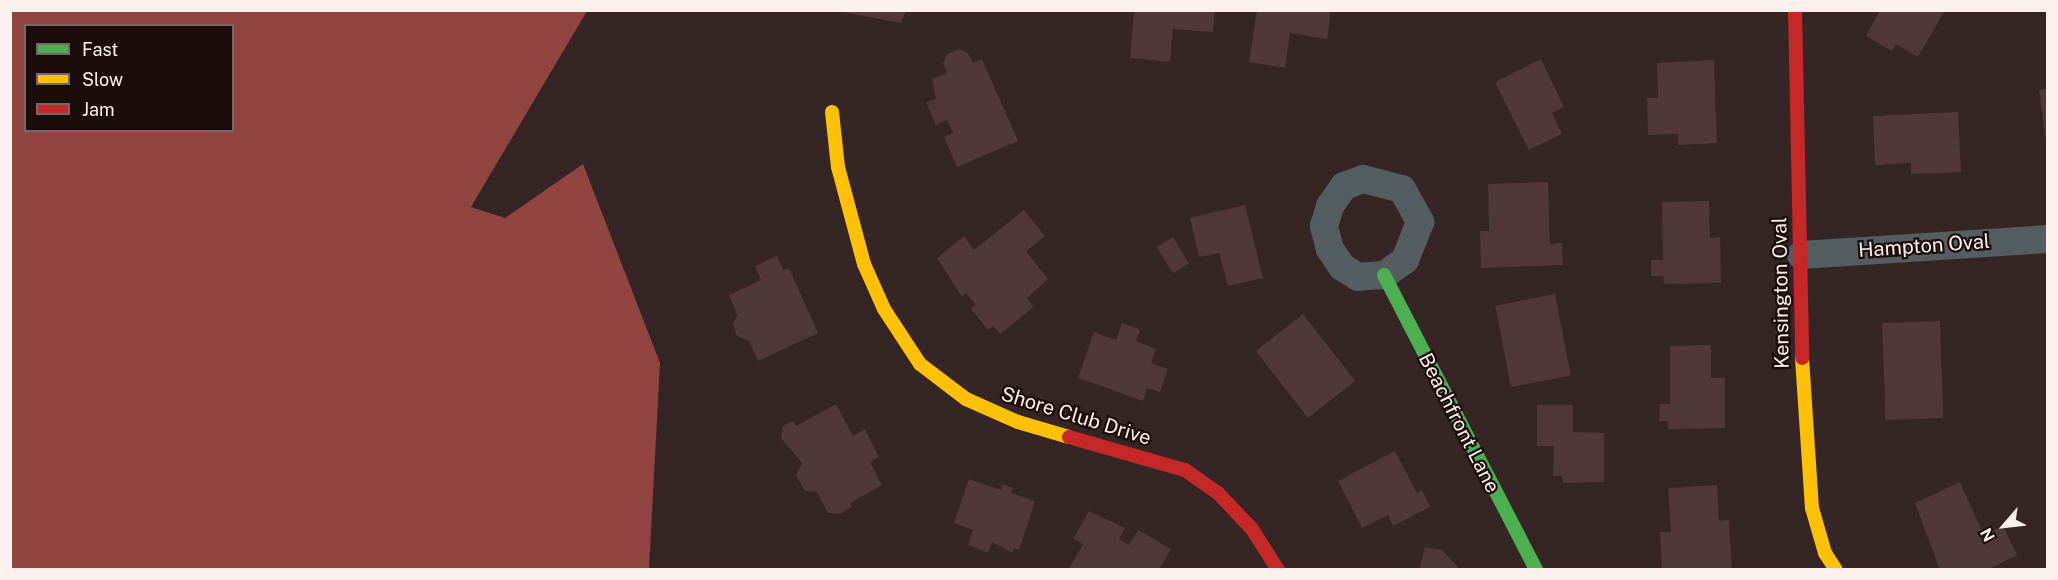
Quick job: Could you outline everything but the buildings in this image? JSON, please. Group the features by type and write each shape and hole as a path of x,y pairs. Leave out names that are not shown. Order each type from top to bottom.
{"street":[{"name":"Kensington Oval","path":"1795,10 1803,414 1812,508 1825,553 1836,570"},
{"name":"Shore Club Drive","path":"832,112 838,167 864,264 884,309 921,364 966,399 1018,422 1185,470 1218,492 1252,529 1278,570"},
{"name":"Hampton Oval","path":"1801,255 2048,239"},
{"name":"Beachfront Lane","path":"1384,275 1536,570"}],"shaded area":[{"path":"10,11 587,11 471,207 505,218 583,164 660,363 649,569 11,569"}],"traffic: fast":[{"path":"1384,275 1536,570"}],"traffic: slow":[{"path":"832,112 838,167 864,264 884,309 920,364 966,399 1018,422 1069,437"},
{"path":"1802,358 1812,508 1825,553 1836,570"}],"traffic: jam":[{"path":"1795,10 1802,358"},
{"path":"1069,437 1185,470 1218,493 1252,529 1278,570"}]}
